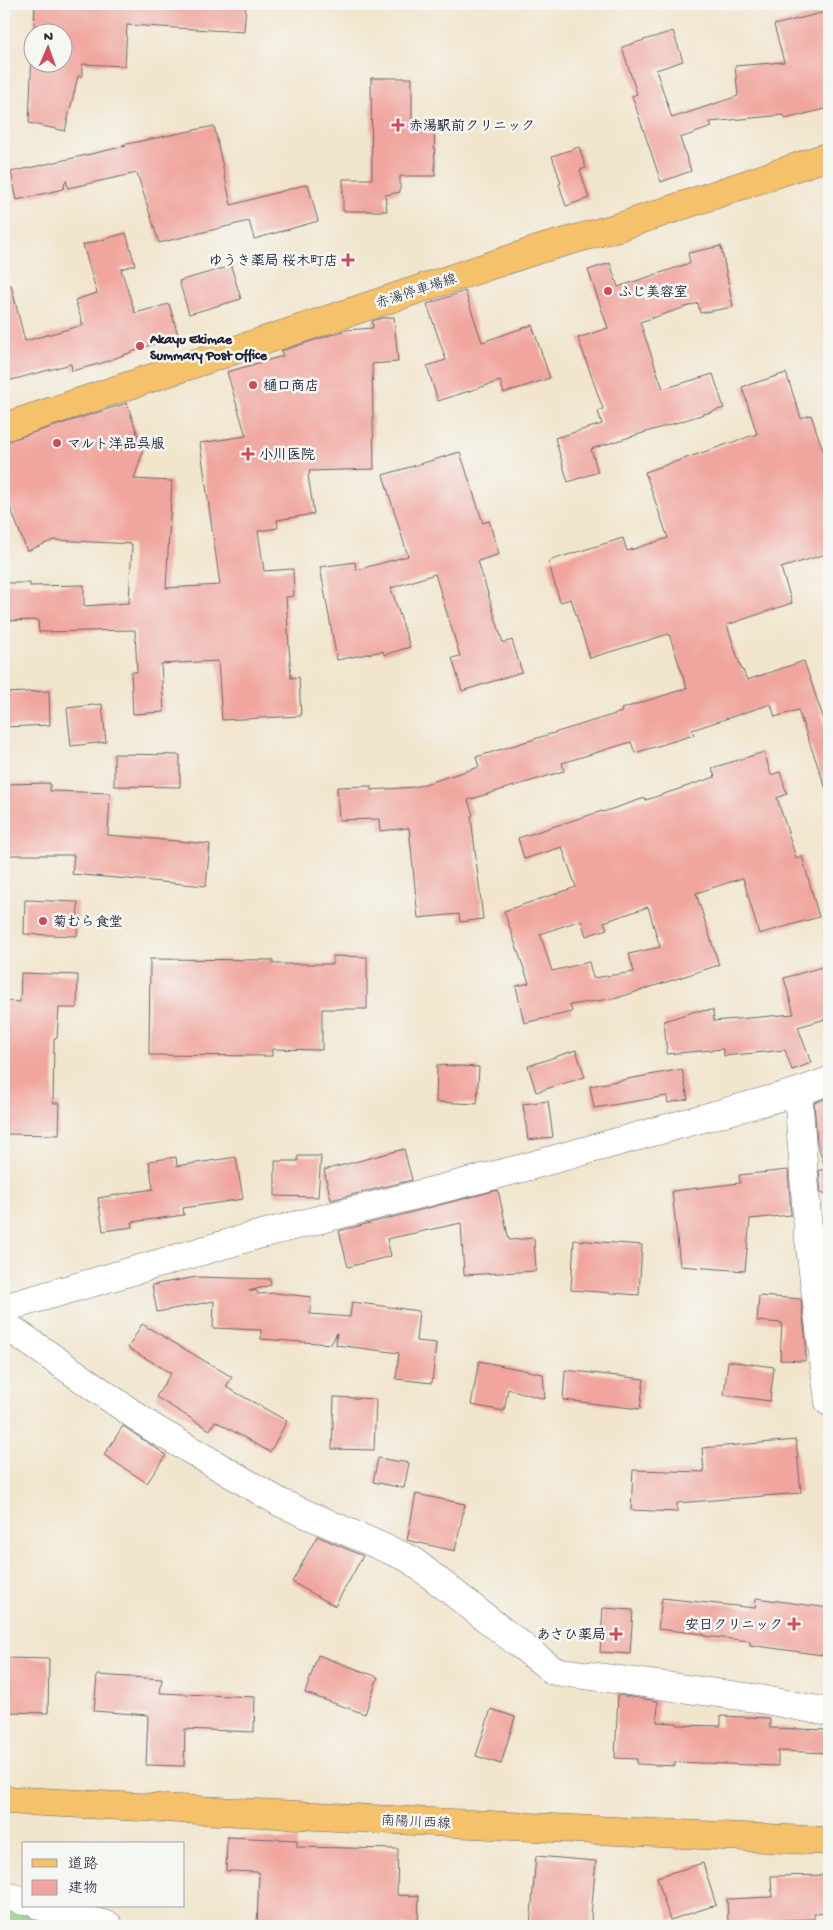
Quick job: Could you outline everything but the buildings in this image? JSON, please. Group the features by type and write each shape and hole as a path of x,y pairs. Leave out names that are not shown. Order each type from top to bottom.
{"main road":[{"name":"赤湯停車場線","path":"4,427 540,249 622,226 829,156"},
{"name":"南陽川西線","path":"4,1800 829,1841"}],"street":[{"path":"4,1308 254,1236 520,1169 798,1092 829,1081"},
{"path":"798,1092 818,1231 829,1402"},
{"path":"4,1324 153,1428 281,1503 410,1560 554,1671 754,1698 829,1712"},
{"path":"4,1897 22,1900"},
{"path":"47,1908 109,1926"}],"green space":[{"path":"4,1909 42,1917 56,1926 4,1926"}],"place":[{"name":"赤湯駅前クリニック","path":"398,125"},
{"name":"ゆうき薬局 桜木町店","path":"348,260"},
{"name":"ふじ美容室","path":"608,291"},
{"name":"Akayu Ekimae Summary Post Office","path":"140,346"},
{"name":"樋口商店","path":"253,385"},
{"name":"マルト洋品呉服","path":"57,443"},
{"name":"小川医院","path":"248,454"},
{"name":"菊むら食堂","path":"43,921"},
{"name":"安日クリニック","path":"794,1624"},
{"name":"あさひ薬局","path":"616,1634"}]}
